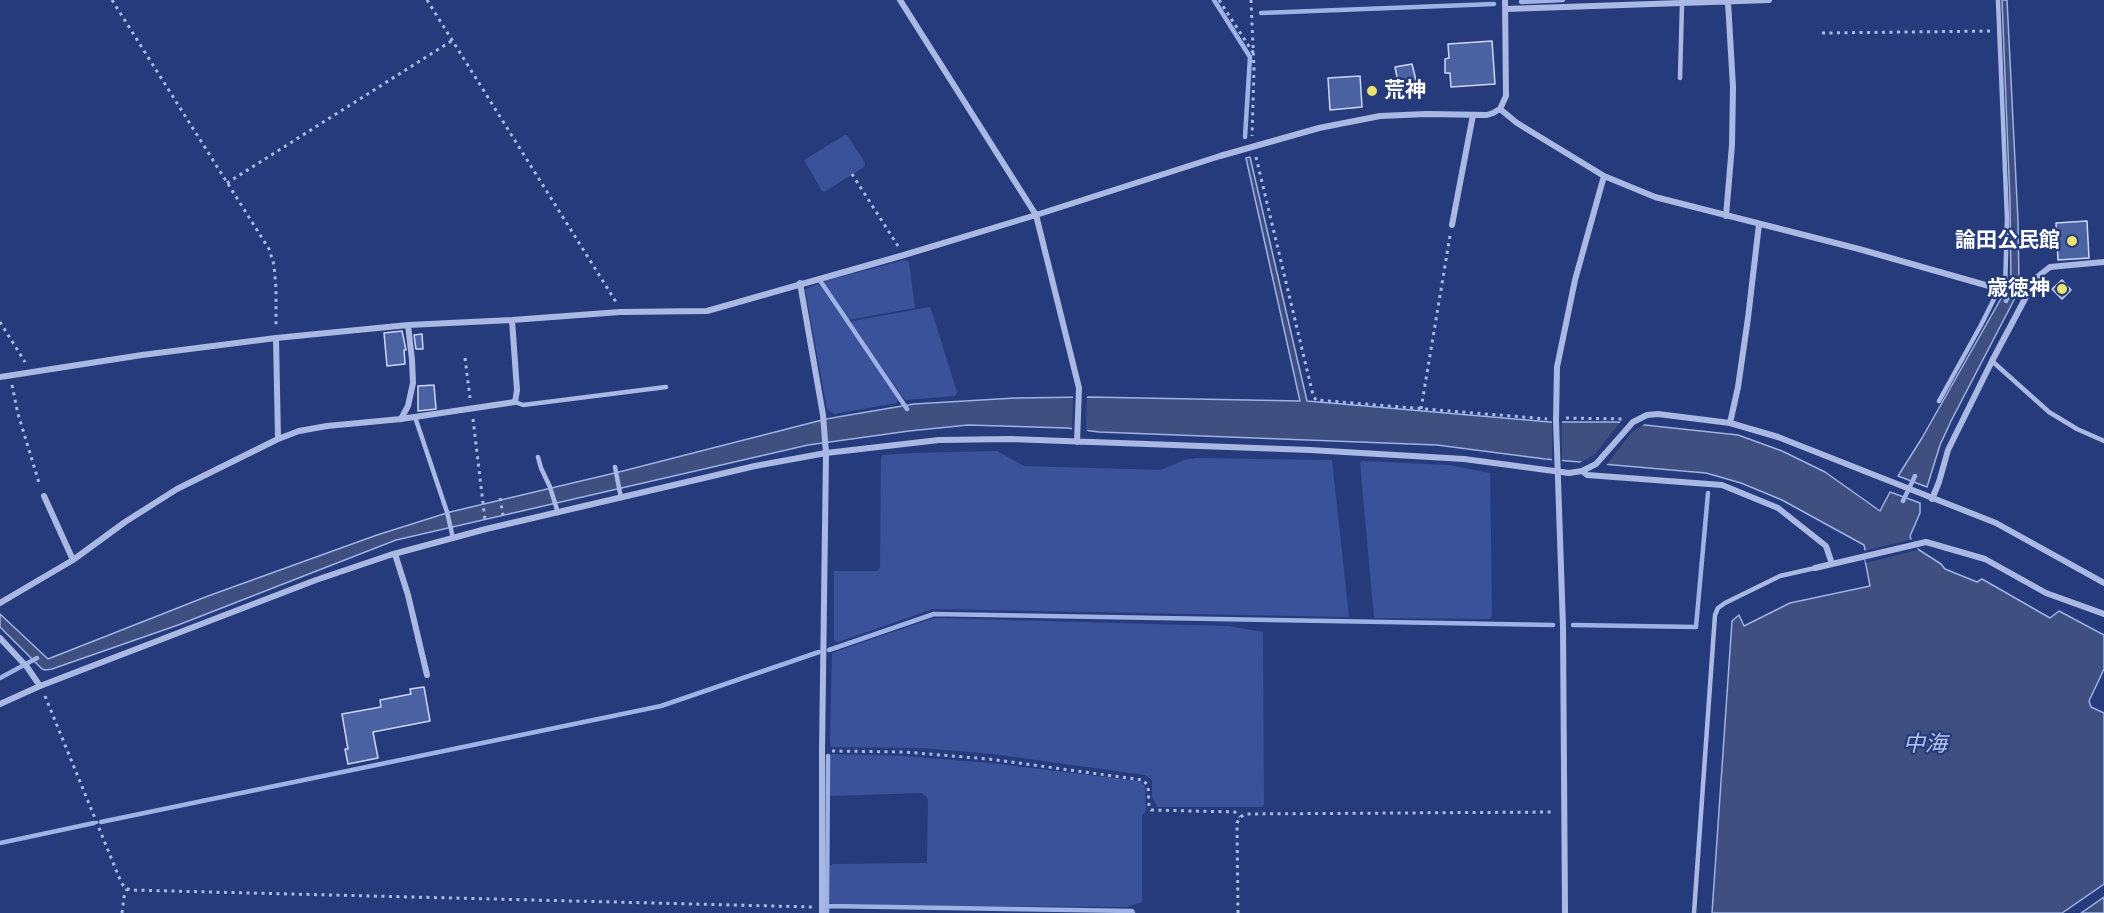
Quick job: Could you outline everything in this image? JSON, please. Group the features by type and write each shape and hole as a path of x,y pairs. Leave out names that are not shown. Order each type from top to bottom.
{"street":[{"path":"900,0 1036,215 1079,388 1077,438"},
{"path":"0,377 276,338 408,325 620,312 707,311 904,255 1220,156 1319,128 1380,116 1487,115 1500,109 1506,96 1505,0"},
{"path":"1506,9 1769,0"},
{"path":"1726,216 1732,146 1733,87 1728,2"},
{"path":"1500,109 1517,123 1604,176 1655,197 1858,249 2021,295"},
{"path":"1452,225 1473,115"},
{"path":"1565,913 1563,627 1557,464 1557,368 1590,223 1604,176"},
{"path":"1730,423 1738,387 1759,224"},
{"path":"1928,497 1939,482 1948,450 1992,361 2021,295 2036,278 2050,267 2104,262"},
{"path":"800,283 823,415 826,449 822,910"},
{"path":"0,603 73,560 125,522 177,489 299,430 401,419 515,402 517,390 512,320"},
{"path":"401,419 408,406 412,383 408,325"},
{"path":"276,338 278,439"},
{"path":"0,704 40,686 316,580 452,535 558,513 621,494 826,449 939,441 1077,438 1464,459 1558,472 1582,471 1591,467 1601,461 1635,421 1658,414 1730,423 1778,436 1996,523 2104,583"},
{"path":"1582,471 1587,475 1710,482 1734,489 1778,508 1826,546 1832,564"},
{"path":"44,496 73,560"},
{"path":"1815,568 1926,542 1985,559 2046,593 2104,614"},
{"path":"395,554 408,595 427,675"},
{"path":"0,638 27,667 40,686"}],"lane":[{"path":"1939,401 2003,290 2007,219 1998,0"},
{"path":"1680,78 1682,4"},
{"path":"1992,361 2049,412 2077,429 2104,441"},
{"path":"515,402 523,405 666,387"},
{"path":"415,417 447,512 452,535"},
{"path":"538,457 558,513"},
{"path":"615,469 621,494"},
{"path":"1694,913 1715,615 1718,608 1725,603 1780,576 1815,568"}],"path":[{"path":"112,0 272,255 276,288 276,338"},
{"path":"427,0 619,306 620,312"},
{"path":"1219,0 1254,54"},
{"path":"1251,0 1254,54 1251,147"},
{"path":"1822,33 2000,31"},
{"path":"227,183 453,40"},
{"path":"1256,156 1316,400 1556,419 1635,421"},
{"path":"852,174 904,255"},
{"path":"1421,409 1452,225"},
{"path":"0,322 31,371"},
{"path":"465,358 486,522"},
{"path":"9,375 18,414 44,496"},
{"path":"500,499 503,517"},
{"path":"40,686 121,882 127,889 195,893 534,899 822,910"},
{"path":"822,751 904,752 989,759 1143,780 1147,784 1151,810 1235,812 1240,817"},
{"path":"1239,913 1237,823 1240,817 1246,814 1564,812"},
{"path":"122,913 127,889"}],"shaded area":[{"path":"845,135 865,163 864,167 824,192 804,160"},
{"path":"905,260 909,262 915,308 848,320 824,284 825,281"},
{"path":"819,284 898,398 897,403 834,414 827,409 805,289"},
{"path":"929,307 957,392 955,396 905,400 851,323"},
{"path":"997,451 1024,466 1161,470 1184,460 1196,458 1332,460 1349,617 933,609 838,642 834,640 834,571 877,571 880,568 881,457 914,453"},
{"path":"1360,462 1449,465 1490,473 1492,615 1490,619 1374,618"},
{"path":"934,618 1228,626 1263,632 1264,805 1262,807 1157,807 1152,796 1152,780 1145,775 993,754 923,748 831,747 832,653"},
{"path":"830,754 904,756 989,763 1140,781 1145,787 1146,810 1142,816 1142,902 1127,907 833,905 830,902 830,866 833,864 927,863 928,801 922,793 831,796 828,792"}],"water":[{"path":"2002,0 2007,0 2019,285 2011,282"},
{"path":"1250,157 1307,401 1550,422 1617,422 1738,435 1782,451 1825,472 1880,511 1890,492 1920,503 1920,513 1910,536 1912,543 1866,554 1864,545 1782,500 1741,483 1706,473 1545,459 1437,445 968,425 808,445 396,540 178,625 52,669 42,669 0,627 0,614 48,659 208,596 377,535 450,512 826,419 914,404 1015,398 1300,401 1246,158"},
{"path":"2003,295 2015,298 1951,421 1940,445 1927,487 1898,476 1922,438"},
{"name":"中海","path":"1916,548 1945,569 1977,582 1982,579 2050,618 2059,611 2104,635 2104,669 2089,701 2091,707 2104,713 2104,884 2062,913 1712,913 1732,621 1739,615 1744,626 1790,603 1870,586 1865,560"},
{"path":"2104,897 2104,913 2081,913"}],"pier":[{"path":"1073,396 1087,396 1086,428 1089,434 1070,431 1072,430"},
{"path":"1552,419 1562,419 1562,463 1552,463"},
{"path":"1622,420 1646,423 1631,433 1605,467 1576,465 1595,454"},
{"path":"1914,539 1918,550 1866,563 1863,551"}],"building":[{"path":"1492,41 1495,84 1451,87 1450,73 1445,73 1445,59 1449,58 1448,44"},
{"path":"1412,64 1419,93 1401,97 1395,67"},
{"path":"1360,76 1362,107 1330,110 1328,78"},
{"name":"論田公民館","path":"2087,221 2089,258 2058,260 2056,223"},
{"name":"歳徳神","path":"2062,280 2071,290 2062,299 2052,289"},
{"path":"402,331 406,350 404,350 405,364 387,366 384,333"},
{"path":"422,334 423,349 416,349 414,335"},
{"path":"434,385 436,409 418,411 418,386"},
{"path":"424,687 430,721 373,732 378,758 348,764 342,714 381,707 380,700 411,694 410,689"}],"waterway":[{"path":"1214,0 1250,57 1245,137"},
{"path":"1521,2 1563,0"},
{"path":"1261,13 1494,4"},
{"path":"2006,301 2014,279"},
{"path":"821,282 907,409"},
{"path":"1903,501 1915,476"},
{"path":"1573,625 1696,627 1708,493"},
{"path":"829,650 934,614 1553,625"},
{"path":"101,822 661,706 819,652"},
{"path":"0,678 37,658"},
{"path":"827,913 828,756"},
{"path":"0,843 94,823"},
{"path":"827,906 1132,911 1133,913"}],"place":[{"name":"荒神","path":"1372,91"},
{"name":"論田公民館","path":"2072,241"},
{"name":"歳徳神","path":"2062,289"}]}
